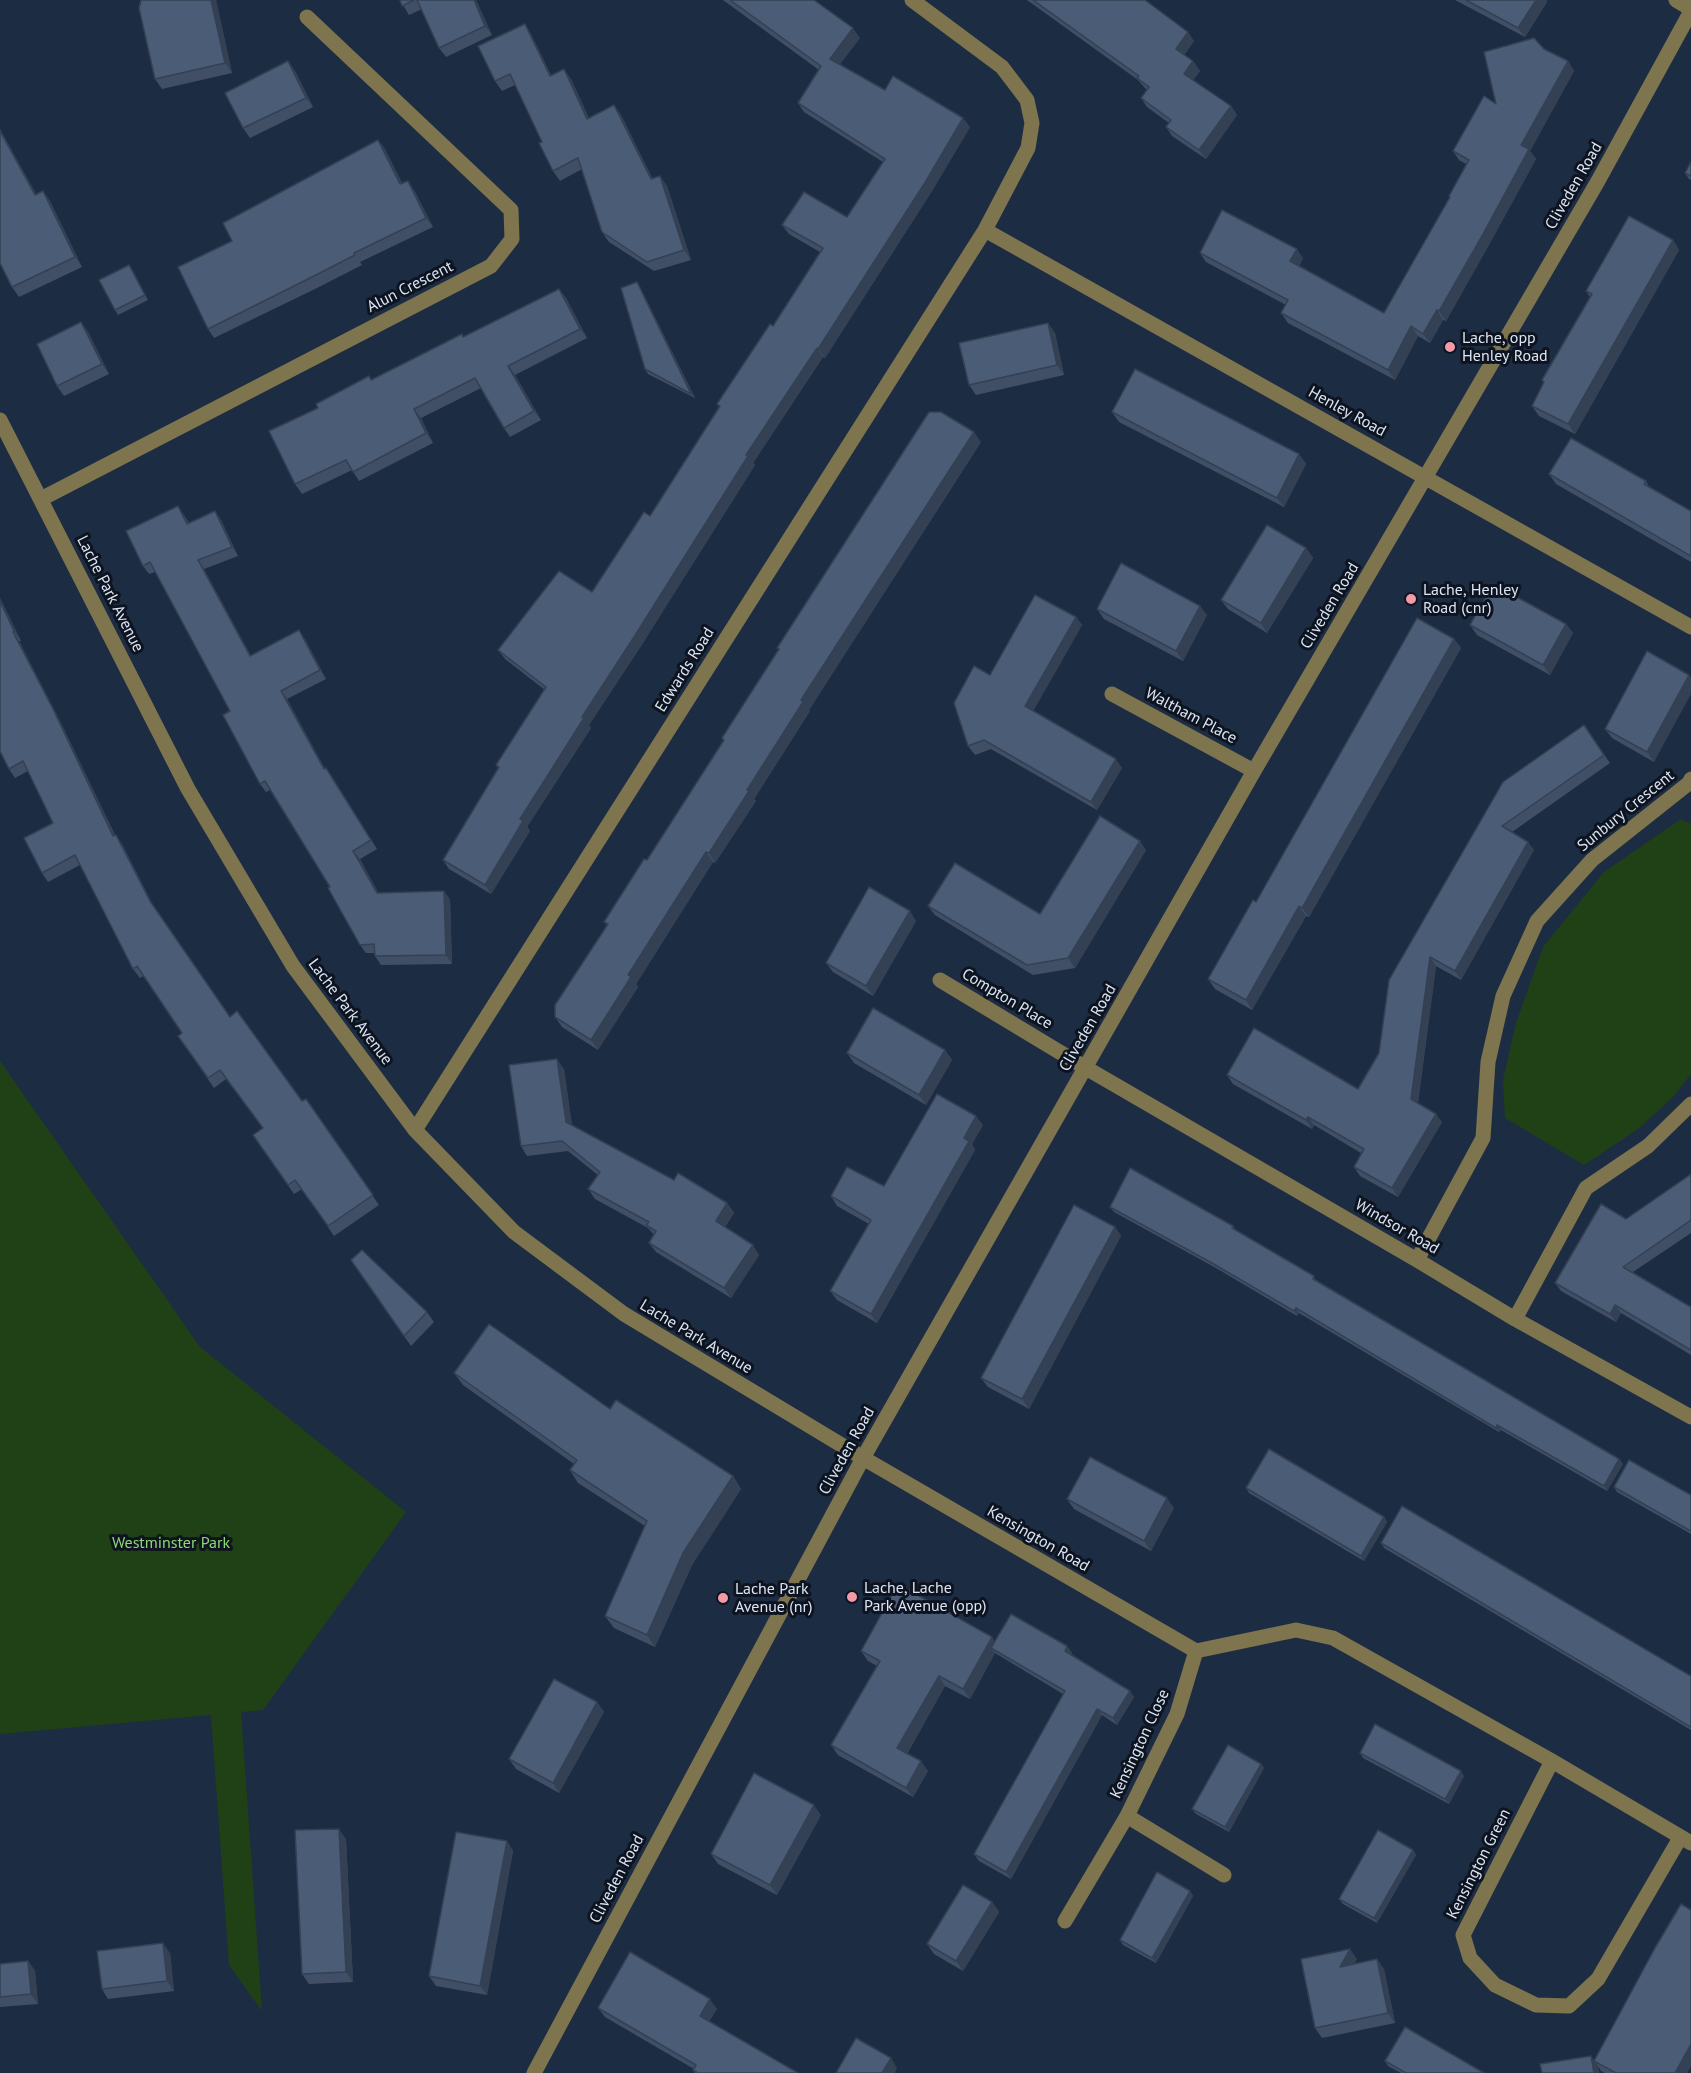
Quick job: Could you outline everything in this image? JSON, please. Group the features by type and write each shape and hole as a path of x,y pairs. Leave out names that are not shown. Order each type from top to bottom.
{"street":[{"name":"Edwards Road","path":"415,1130 986,230 1028,148 1032,123 1027,100 1002,67 912,0"},
{"path":"1676,0 1691,10"},
{"name":"Cliveden Road","path":"534,2073 863,1458 1254,771 1598,181 1691,10"},
{"name":"Alun Crescent","path":"41,499 490,266 512,238 511,210 307,17"},
{"name":"Henley Road","path":"986,230 1691,627"},
{"name":"Lache Park Avenue","path":"0,420 188,789 242,883 293,966 415,1130 514,1232 624,1314 863,1458"},
{"name":"Waltham Place","path":"1112,694 1254,771"},
{"name":"Sunbury Crescent","path":"1418,1260 1483,1138 1488,1062 1503,996 1537,921 1592,860 1689,783 1691,779"},
{"name":"Compton Place","path":"940,980 1086,1068"},
{"name":"Windsor Road","path":"1086,1068 1515,1318 1691,1417"},
{"path":"1515,1318 1586,1188 1648,1146 1691,1104"},
{"name":"Kensington Road","path":"863,1458 1196,1652"},
{"name":"Kensington Green","path":"1196,1652 1296,1630 1333,1638 1552,1761 1685,1840 1598,1979 1569,2006 1536,2005 1495,1985 1470,1958 1463,1935 1552,1761"},
{"name":"Kensington Close","path":"1065,1922 1127,1816 1177,1714 1196,1652"},
{"name":"Kensington Close","path":"1127,1816 1224,1875"}],"green space":[{"path":"1681,819 1691,824 1691,1074 1673,1097 1638,1129 1584,1165 1505,1118 1503,1080 1516,1023 1543,947 1604,872"},
{"name":"Westminster Park","path":"0,1061 200,1347 406,1512 263,1710 241,1712 262,2011 229,1965 211,1715 0,1734"}],"building":[{"path":"141,0 211,0 225,63 155,79 139,8"},
{"path":"400,0 414,0 402,6"},
{"path":"417,0 474,0 485,26 439,48"},
{"path":"730,0 814,0 853,28 830,59 885,90 893,76 963,118 926,181 818,349 746,455 748,456 582,717 584,718 520,819 523,821 485,885 443,860 499,767 496,765 546,687 498,650 559,571 592,592 644,512 650,516 720,406 717,404 770,324 773,326 823,248 782,225 804,192 847,217 885,159 798,103 821,66"},
{"path":"1033,0 1145,0 1188,32 1176,49 1193,61 1184,74 1231,106 1199,150 1166,127 1171,120 1141,98 1149,87 1137,78 1139,76"},
{"path":"1466,0 1536,0 1518,28"},
{"path":"525,24 550,76 564,69 587,119 614,105 651,179 660,176 684,250 647,262 602,232 578,158 553,171 510,74 495,81 478,46"},
{"path":"1534,38 1544,49 1568,61 1521,145 1529,149 1439,311 1437,310 1423,334 1411,326 1388,370 1281,313 1288,300 1200,253 1222,210 1297,249 1290,261 1384,313 1469,160 1453,151 1484,96 1496,104 1484,52"},
{"path":"288,61 306,98 243,128 225,93"},
{"path":"0,131 35,195 43,191 75,257 12,287 0,263"},
{"path":"378,140 400,184 408,181 426,218 208,329 178,267 232,241 223,223"},
{"path":"1691,162 1691,176 1685,173"},
{"path":"1629,216 1673,240 1568,424 1532,406 1544,382 1542,380 1592,294 1586,291"},
{"path":"129,265 145,295 115,310 99,280"},
{"path":"637,282 691,394 645,369 621,288"},
{"path":"559,289 580,329 508,366 534,411 504,428 475,378 414,409 426,433 353,472 346,460 295,484 269,431 318,408 316,404 369,376 371,380"},
{"path":"81,322 102,364 57,386 37,344"},
{"path":"1048,323 1057,365 969,385 959,343"},
{"path":"1135,369 1299,454 1277,498 1112,412"},
{"path":"929,412 941,412 974,432 801,700 803,702 747,790 749,791 709,853 706,852 628,975 631,977 591,1040 555,1017 555,1005 608,924 604,922 724,740 722,738 779,649 777,648"},
{"path":"1571,438 1646,481 1644,484 1691,511 1691,556 1549,474"},
{"path":"178,506 187,524 215,511 232,547 198,560 250,656 299,630 320,670 281,691 324,769 326,768 371,840 353,851 377,893 444,891 446,955 375,956 374,944 360,945 328,888 330,887 265,781 260,784 223,715 230,711 150,562 143,566 126,531"},
{"path":"1267,525 1306,548 1261,623 1221,600"},
{"path":"1121,563 1200,606 1176,651 1097,609"},
{"path":"1493,584 1566,624 1543,665 1470,625"},
{"path":"1035,595 1076,617 1025,706 1116,759 1091,802 984,740 968,746 954,703 974,666 990,675"},
{"path":"0,601 113,836 116,835 150,901 230,1017 237,1011 302,1101 306,1099 373,1195 328,1226 295,1180 288,1185 253,1135 263,1128 220,1070 208,1078 178,1036 182,1033 137,966 133,969 75,855 42,873 24,838 53,823 23,761 9,769 0,751"},
{"path":"1417,618 1454,639 1302,908 1299,906 1246,1000 1208,979 1253,900 1256,902"},
{"path":"1647,651 1689,675 1647,752 1605,729"},
{"path":"1584,725 1604,755 1502,826 1528,842 1455,971 1430,957 1411,1099 1436,1114 1392,1188 1354,1167 1364,1149 1308,1117 1306,1120 1227,1075 1254,1028 1358,1089 1379,1053 1389,980 1503,782"},
{"path":"1100,816 1140,841 1068,958 1027,965 928,906 955,863 1040,914"},
{"path":"869,887 910,911 866,986 826,963"},
{"path":"873,1008 945,1050 919,1095 847,1053"},
{"path":"557,1059 566,1122 674,1180 678,1173 727,1203 716,1221 753,1245 724,1288 649,1243 656,1231 646,1225 649,1222 588,1189 600,1172 562,1141 521,1146 509,1065"},
{"path":"937,1094 976,1116 964,1138 969,1141 871,1314 830,1291 871,1220 831,1196 847,1167 884,1186"},
{"path":"1130,1168 1233,1226 1232,1228 1314,1276 1313,1279 1619,1459 1604,1486 1497,1425 1496,1428 1296,1308 1294,1311 1110,1207"},
{"path":"1691,1174 1691,1220 1623,1267 1691,1307 1691,1350 1615,1305 1610,1314 1555,1283 1601,1204 1626,1219"},
{"path":"1074,1205 1115,1227 1022,1399 981,1378"},
{"path":"362,1250 427,1312 404,1336 351,1260"},
{"path":"489,1324 610,1409 616,1400 733,1476 683,1553 647,1635 605,1616 647,1521 570,1470 577,1460 454,1373"},
{"path":"1269,1449 1384,1517 1361,1556 1246,1488"},
{"path":"1090,1457 1167,1498 1144,1541 1067,1499"},
{"path":"1629,1460 1691,1495 1691,1531 1614,1487"},
{"path":"1402,1506 1691,1676 1691,1727 1381,1543"},
{"path":"898,1584 992,1637 963,1689 939,1676 897,1748 921,1761 906,1788 831,1745 880,1661 861,1651"},
{"path":"1011,1614 1067,1646 1065,1651 1130,1691 1113,1718 1097,1709 1006,1872 974,1854 1065,1691 991,1648"},
{"path":"554,1679 597,1702 553,1783 509,1759"},
{"path":"1375,1724 1461,1771 1445,1799 1360,1753"},
{"path":"1228,1745 1261,1764 1225,1827 1192,1809"},
{"path":"754,1773 814,1805 770,1885 711,1854"},
{"path":"339,1829 346,1972 302,1974 295,1830"},
{"path":"1378,1830 1413,1850 1374,1918 1339,1899"},
{"path":"456,1832 507,1841 480,1986 429,1976"},
{"path":"1157,1872 1190,1891 1152,1958 1120,1940"},
{"path":"963,1885 992,1902 956,1961 927,1944"},
{"path":"1681,1904 1691,1910 1691,2044 1675,2073 1616,2073 1594,2061"},
{"path":"163,1943 167,1981 102,1989 97,1951"},
{"path":"1350,1949 1340,1967 1377,1959 1388,2013 1315,2028 1301,1959"},
{"path":"630,1952 710,1999 700,2016 798,2073 698,2073 693,2070 696,2065 598,2008"},
{"path":"28,1961 31,1994 0,1997 0,1964"},
{"path":"1405,2027 1484,2073 1406,2073 1385,2061"},
{"path":"856,2038 891,2058 882,2073 836,2073"},
{"path":"1591,2056 1594,2073 1542,2073 1540,2064"}],"place":[{"name":"Lache, opp Henley Road","path":"1450,347"},
{"name":"Lache, Henley Road (cnr)","path":"1411,599"},
{"name":"Lache, Lache Park Avenue (opp)","path":"852,1597"},
{"name":"Lache Park Avenue (nr)","path":"723,1598"}]}
